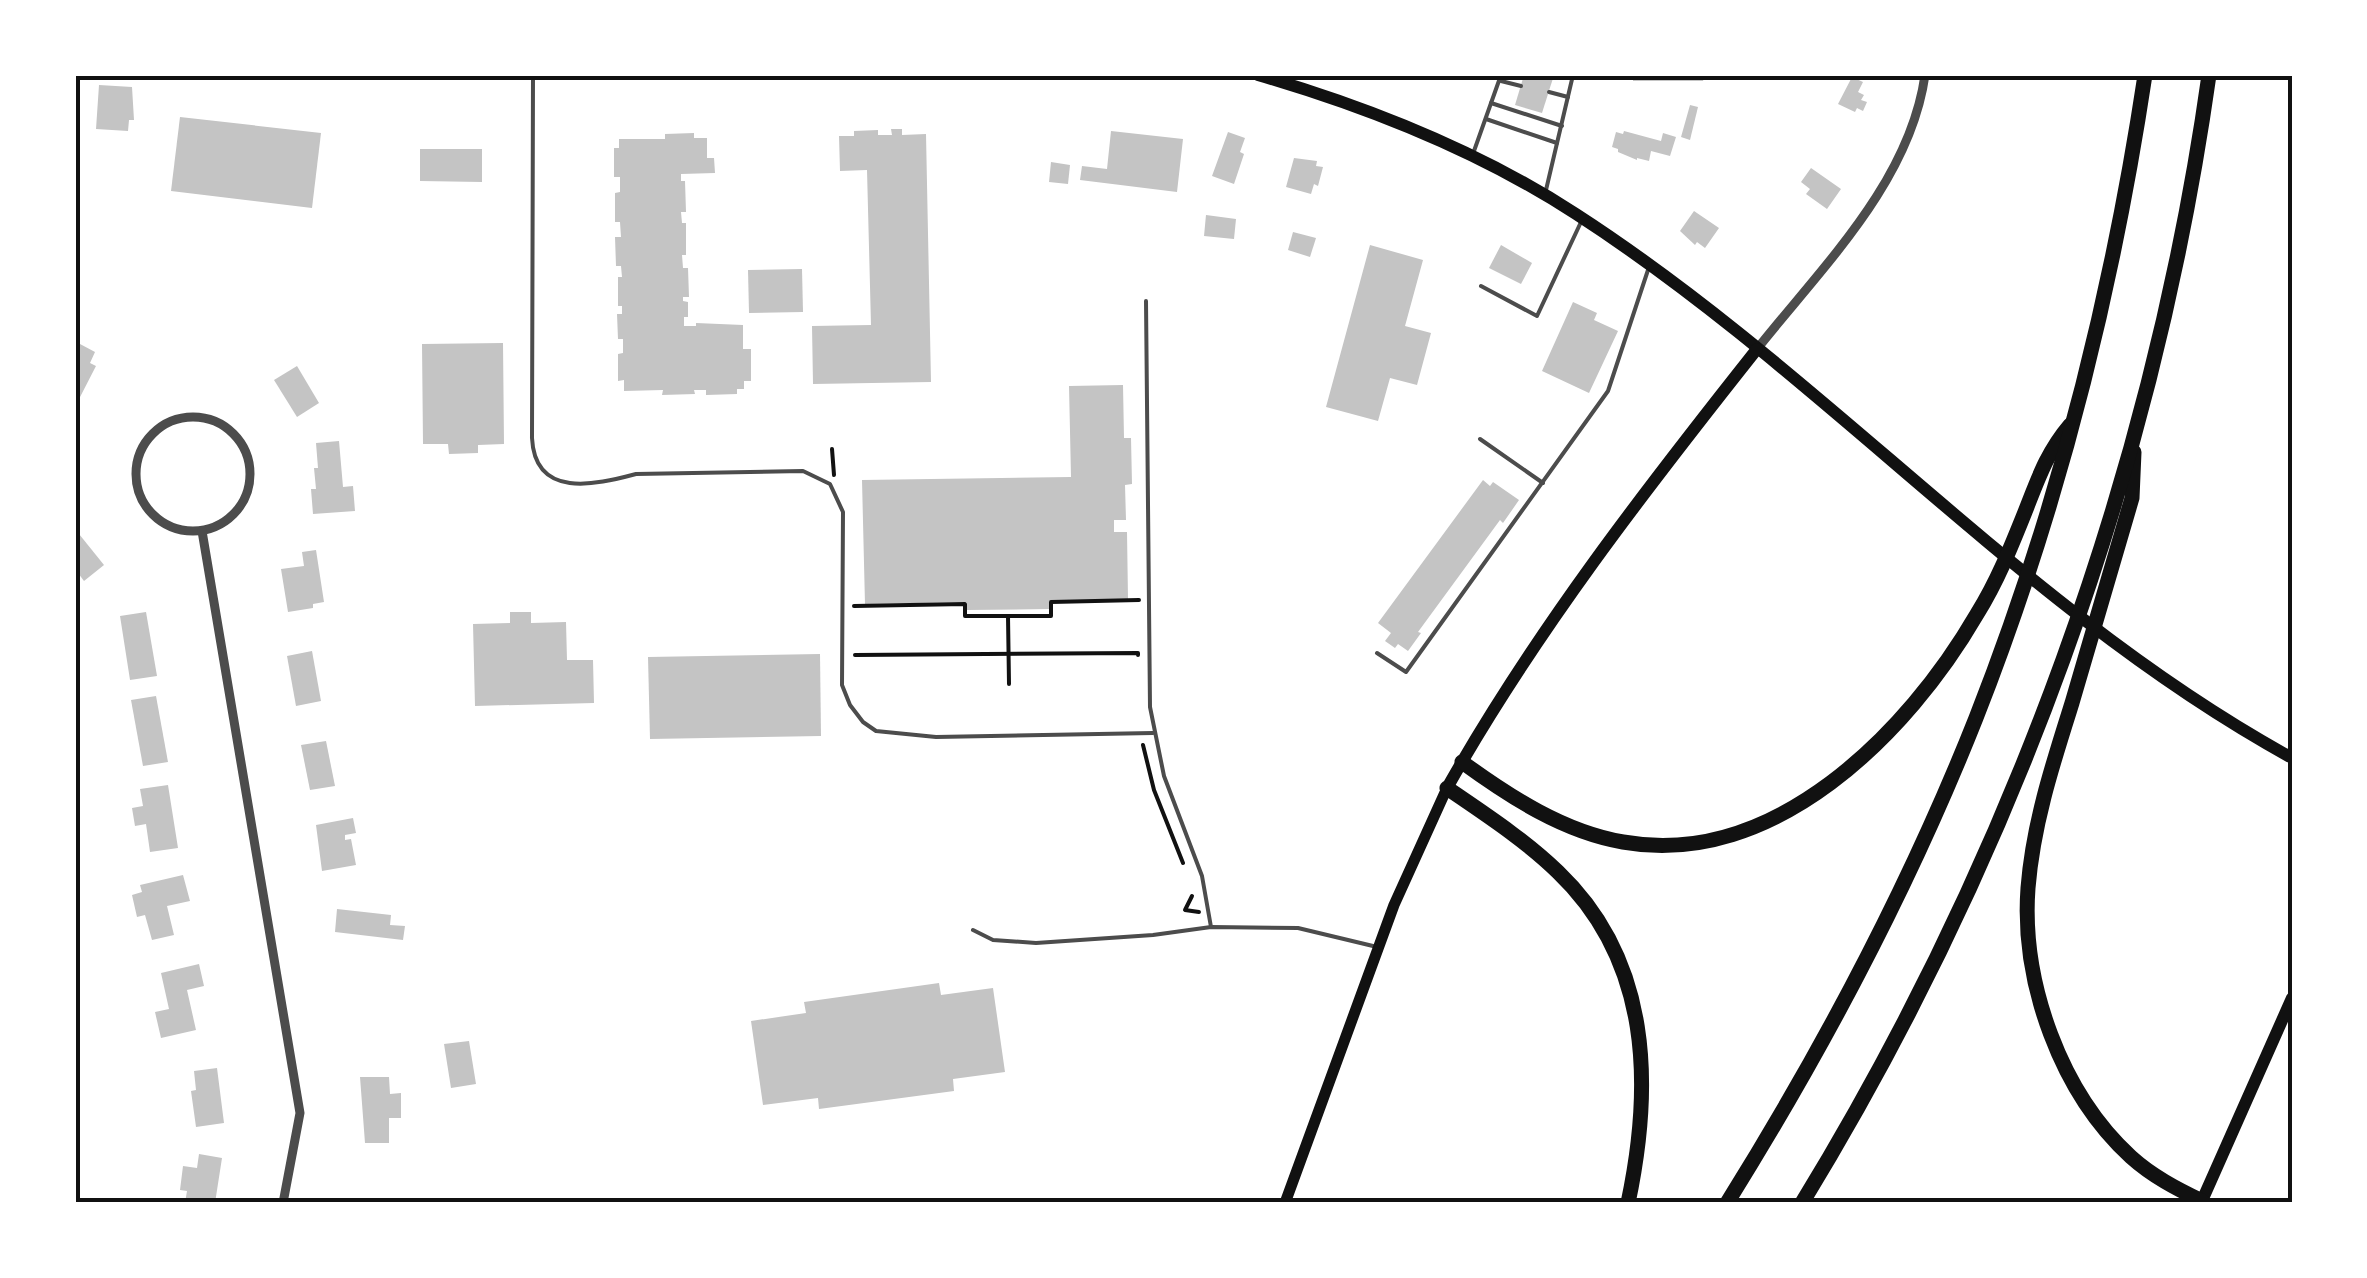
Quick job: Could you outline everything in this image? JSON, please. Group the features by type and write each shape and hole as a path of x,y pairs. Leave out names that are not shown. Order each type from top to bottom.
{"highway":[{"path":"1727,1203 1800,1082 1890,909 1958,762 2015,611 2072,422 2115,244 2145,75"},
{"path":"1802,1203 1900,1031 1948,933 2012,789 2065,652 2133,438 2177,251 2209,75"},
{"path":"1462,762 1523,802 1567,824 1601,837 1652,846 1726,835 1770,819 1808,799 1868,752 1926,692 1990,591 2046,457 2072,422"},
{"path":"2133,438 2132,498 2043,802 2031,860 2028,912 2038,989 2057,1049 2096,1117 2120,1147 2144,1168 2201,1202"},
{"path":"1448,788 1525,844 1567,881 1597,919 1623,967 1638,1018 1643,1073 1628,1203"}],"main road":[{"path":"1258,75 1334,100 1472,157 1582,218 1757,350 2088,622 2195,700 2292,758"},
{"path":"1286,1203 1407,874 1462,762 1540,639 1757,350"},
{"path":"2201,1202 2292,998"}],"street":[{"path":"1757,350 1896,166 1914,128 1925,75"},
{"path":"185,416 205,417 224,424 248,456 251,476 242,504 221,525 202,531 184,531 152,514 136,482 136,464 153,432 185,416"},
{"path":"202,531 300,1113 283,1203"}],"lane":[{"path":"533,75 532,438 536,457 549,476 571,483 636,474 802,471 830,484 843,512 842,685 862,722 876,731 936,737 1153,733"},
{"path":"1545,195 1572,75"},
{"path":"1472,157 1500,78 1521,86"},
{"path":"1549,92 1568,98"},
{"path":"1491,103 1562,126"},
{"path":"1485,119 1558,143"},
{"path":"1481,286 1536,316 1582,218"},
{"path":"1378,653 1406,672 1608,391 1649,265"},
{"path":"1146,300 1153,733 1164,776 1202,876 1211,927"},
{"path":"1480,439 1542,482"},
{"path":"973,930 993,940 1036,943 1211,927 1298,928 1344,936 1378,948"}],"path":[{"path":"854,606 965,604 966,616 1051,616 1051,602 1148,602"},
{"path":"1008,616 1009,684"}],"building":[{"path":"1524,75 1554,75 1542,113 1515,105"},
{"path":"1633,75 1705,75 1703,81 1633,81"},
{"path":"1852,77 1863,82 1858,92 1864,95 1861,100 1867,102 1863,111 1857,108 1855,112 1838,104"},
{"path":"99,85 132,87 134,120 129,120 128,131 96,129"},
{"path":"1690,105 1698,107 1690,140 1681,137"},
{"path":"180,117 321,133 312,208 171,191"},
{"path":"891,129 902,129 902,135 926,134 931,382 813,384 812,326 871,325 867,170 840,171 839,136 878,130 878,135 892,135"},
{"path":"1111,131 1183,139 1177,192 1080,180 1082,166 1107,169"},
{"path":"1228,132 1245,138 1234,184 1212,176"},
{"path":"1616,132 1661,141 1663,133 1676,137 1670,156 1651,151 1649,161 1618,152 1612,147"},
{"path":"694,133 694,138 707,138 707,158 714,158 715,173 681,174 681,181 685,181 686,212 681,212 682,223 686,223 686,255 682,255 683,268 688,268 689,297 683,297 688,302 684,326 743,325 743,349 751,349 751,381 744,381 744,389 737,389 737,394 706,395 706,390 662,395 663,390 624,391 624,380 618,381 618,354 623,353 623,339 618,339 617,314 622,314 622,306 618,306 618,277 622,277 621,266 616,266 615,237 621,237 620,222 615,222 615,193 620,192 620,177 614,177 614,148 619,148 619,139 665,139 665,134"},
{"path":"420,149 482,149 482,182 420,181"},
{"path":"1294,158 1317,161 1316,166 1323,167 1318,186 1314,184 1311,194 1286,187"},
{"path":"1051,162 1070,165 1068,184 1049,182"},
{"path":"1811,168 1841,189 1827,209 1806,194 1810,189 1801,182"},
{"path":"1694,211 1719,228 1705,248 1697,242 1695,245 1680,231"},
{"path":"1206,215 1236,219 1234,239 1204,236"},
{"path":"1293,232 1316,238 1310,257 1288,250"},
{"path":"1370,245 1423,260 1405,326 1431,333 1417,385 1390,378 1378,421 1326,407"},
{"path":"1501,245 1532,263 1521,284 1489,268"},
{"path":"802,269 803,312 749,313 748,270"},
{"path":"1573,302 1597,313 1594,320 1618,331 1589,393 1542,371"},
{"path":"503,343 504,444 478,445 478,453 449,454 448,444 423,444 422,344"},
{"path":"80,344 95,352 90,363 96,366 78,401 75,353"},
{"path":"297,366 319,403 297,417 274,380"},
{"path":"1123,385 1124,438 1131,438 1132,484 1125,485 1126,520 1114,520 1114,532 1127,532 1128,599 1049,601 1049,609 967,610 967,602 865,604 862,480 1071,477 1069,386"},
{"path":"339,441 343,487 353,486 355,511 313,514 311,489 316,489 314,468 318,468 316,443"},
{"path":"1483,480 1490,486 1493,482 1519,500 1503,523 1500,520 1408,651 1398,644 1395,648 1385,641 1391,633 1378,623"},
{"path":"75,529 104,565 84,581 75,569"},
{"path":"316,550 324,602 288,612 281,569 304,566 302,552"},
{"path":"146,612 157,676 130,680 120,616"},
{"path":"510,612 531,612 531,623 566,622 567,660 593,660 594,703 475,706 473,624 510,623"},
{"path":"312,651 321,701 296,706 287,656"},
{"path":"820,654 821,736 650,739 648,657"},
{"path":"156,696 168,762 143,766 131,700"},
{"path":"326,741 335,786 310,790 301,745"},
{"path":"168,785 178,848 150,852 146,824 135,826 132,808 143,806 140,789"},
{"path":"353,818 356,833 345,835 345,840 351,839 356,865 322,871 316,825"},
{"path":"183,875 190,901 167,906 174,935 152,940 145,915 137,917 132,895 142,892 140,885"},
{"path":"337,909 391,915 390,925 405,926 403,940 335,932"},
{"path":"199,964 204,986 187,990 196,1030 161,1038 155,1012 169,1009 161,973"},
{"path":"939,983 941,995 993,988 1005,1072 953,1079 954,1091 819,1109 818,1098 763,1105 751,1021 806,1013 804,1002"},
{"path":"469,1041 476,1084 451,1088 444,1044"},
{"path":"217,1068 224,1123 196,1127 191,1091 196,1090 194,1071"},
{"path":"360,1077 389,1077 390,1094 401,1093 401,1118 389,1118 389,1143 365,1143"},
{"path":"199,1154 222,1158 215,1203 185,1203 187,1191 180,1190 183,1166 197,1168"}]}
